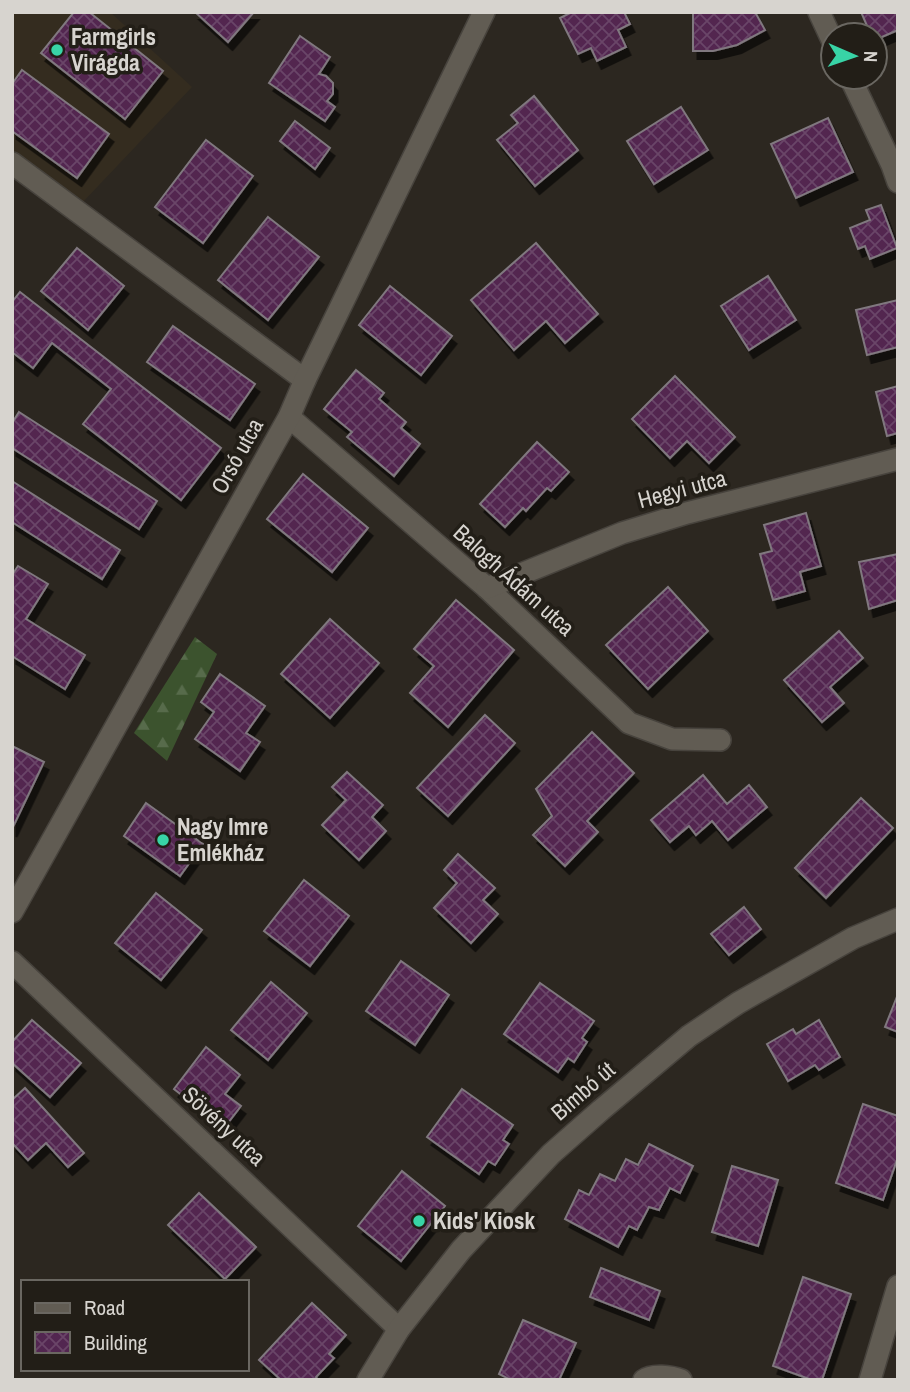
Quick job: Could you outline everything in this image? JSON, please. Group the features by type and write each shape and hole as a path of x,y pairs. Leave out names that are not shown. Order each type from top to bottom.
{"street":[{"name":"Orsó utca","path":"12,912 289,417 484,12"},
{"path":"857,91 898,182"},
{"path":"12,163 305,380"},
{"name":"Balogh Ádám utca","path":"289,417 487,588 629,723 672,738 720,740"},
{"name":"Hegyi utca","path":"487,588 622,533 687,513 898,459"},
{"name":"Bimbó út","path":"368,1380 399,1329 461,1250 551,1153 689,1036 738,1003 853,938 898,919"},
{"name":"Sövény utca","path":"12,962 399,1329"},
{"path":"870,1380 898,1286"},
{"path":"644,1380 649,1377 681,1380"}],"shaded area":[{"path":"12,12 110,12 192,87 82,203 12,150"}],"green space":[{"path":"195,637 217,654 167,761 134,733"}],"building":[{"path":"74,12 89,12 163,71 125,119 41,53"},
{"path":"195,12 254,12 228,42"},
{"path":"572,12 624,12 630,24 618,30 626,47 597,61 591,48 578,54 560,18"},
{"path":"693,12 755,12 765,30 737,45 713,51 693,51"},
{"path":"861,12 898,12 898,30 889,34 889,21 865,21"},
{"path":"300,36 330,57 319,74 326,76 333,83 333,94 327,101 335,107 325,121 269,83"},
{"path":"22,70 109,134 77,178 12,131 12,84"},
{"path":"534,96 578,150 535,186 497,140 518,123 511,115"},
{"path":"681,107 708,150 654,184 627,141"},
{"path":"828,118 853,172 796,198 771,144"},
{"path":"295,121 330,148 315,169 280,141"},
{"path":"206,140 253,176 203,243 155,207"},
{"path":"881,205 897,248 870,259 865,246 858,249 850,228 870,220 866,210"},
{"path":"268,217 319,257 268,320 218,280"},
{"path":"536,243 598,314 565,343 546,321 514,350 471,300"},
{"path":"77,248 124,286 88,330 41,291"},
{"path":"768,276 796,320 749,350 721,306"},
{"path":"390,286 452,336 421,375 359,325"},
{"path":"20,292 221,448 181,500 83,424 111,389 52,343 33,368 12,352 12,302"},
{"path":"898,300 898,347 867,355 856,310"},
{"path":"173,326 255,384 230,420 147,362"},
{"path":"356,370 384,393 379,399 406,422 401,428 420,444 394,476 347,437 352,432 324,409"},
{"path":"675,376 735,437 709,463 687,441 670,458 632,419"},
{"path":"898,386 898,433 887,436 876,392"},
{"path":"19,412 157,501 139,529 12,448 12,423"},
{"path":"537,442 569,472 551,491 547,488 526,511 523,508 505,527 480,504"},
{"path":"303,474 368,528 332,572 267,519"},
{"path":"12,481 120,550 102,579 12,522"},
{"path":"806,513 821,566 800,572 805,591 773,600 760,554 772,551 764,525"},
{"path":"898,554 898,600 869,609 859,562"},
{"path":"18,566 48,584 26,619 85,655 65,689 12,656 12,575"},
{"path":"668,587 708,631 648,689 606,645"},
{"path":"456,600 514,650 448,727 410,693 434,666 414,649"},
{"path":"330,619 379,663 330,718 281,674"},
{"path":"839,631 863,658 830,687 844,703 822,722 784,680"},
{"path":"220,674 265,706 246,733 260,742 240,771 195,739 214,712 201,702"},
{"path":"485,715 515,743 448,816 417,788"},
{"path":"592,732 634,773 587,821 598,832 565,866 533,835 552,816 536,789"},
{"path":"12,746 44,762 12,829"},
{"path":"347,772 383,805 372,817 386,831 359,860 322,825 346,800 332,787"},
{"path":"703,775 727,804 749,785 767,807 728,840 712,821 696,835 689,826 670,842 651,820"},
{"path":"861,798 893,828 826,898 795,868"},
{"name":"Nagy Imre Emlékház","path":"146,803 203,844 180,876 124,836"},
{"path":"458,854 495,888 483,900 498,914 471,943 434,908 457,883 444,870"},
{"path":"304,880 349,916 310,966 264,931"},
{"path":"156,893 202,930 161,980 115,943"},
{"path":"744,907 761,929 729,955 711,934"},
{"path":"401,961 449,995 415,1045 366,1011"},
{"path":"271,982 307,1013 268,1060 231,1030"},
{"path":"540,983 594,1021 582,1038 587,1042 574,1062 568,1058 558,1072 504,1034"},
{"path":"898,994 898,1032 885,1027"},
{"path":"32,1020 81,1063 50,1097 12,1063 12,1042"},
{"path":"819,1020 840,1057 819,1070 815,1065 788,1081 767,1044 793,1029 796,1034"},
{"path":"206,1047 240,1075 225,1094 241,1106 224,1128 174,1089"},
{"path":"25,1088 84,1153 68,1167 46,1143 28,1160 12,1143 12,1100"},
{"path":"462,1089 513,1125 503,1140 509,1144 495,1165 488,1161 479,1174 427,1137"},
{"path":"863,1104 898,1116 898,1157 883,1200 836,1183"},
{"path":"649,1144 693,1166 680,1193 670,1188 659,1210 649,1207 637,1230 629,1226 618,1247 565,1219 579,1190 589,1195 600,1174 615,1181 626,1159 638,1165"},
{"path":"732,1166 778,1180 758,1246 712,1232"},
{"path":"402,1171 445,1206 401,1261 358,1226"},
{"path":"199,1193 256,1247 225,1279 168,1225"},
{"path":"601,1268 660,1291 649,1320 590,1297"},
{"path":"803,1277 851,1294 822,1380 812,1380 773,1366"},
{"path":"312,1303 346,1335 329,1354 334,1358 316,1377 318,1380 281,1380 259,1360"},
{"path":"523,1320 576,1343 559,1380 511,1380 499,1374"}],"place":[{"name":"Farmgirls Virágda","path":"57,50"},
{"name":"Nagy Imre Emlékház","path":"163,840"},
{"name":"Kids' Kiosk","path":"419,1221"}]}
